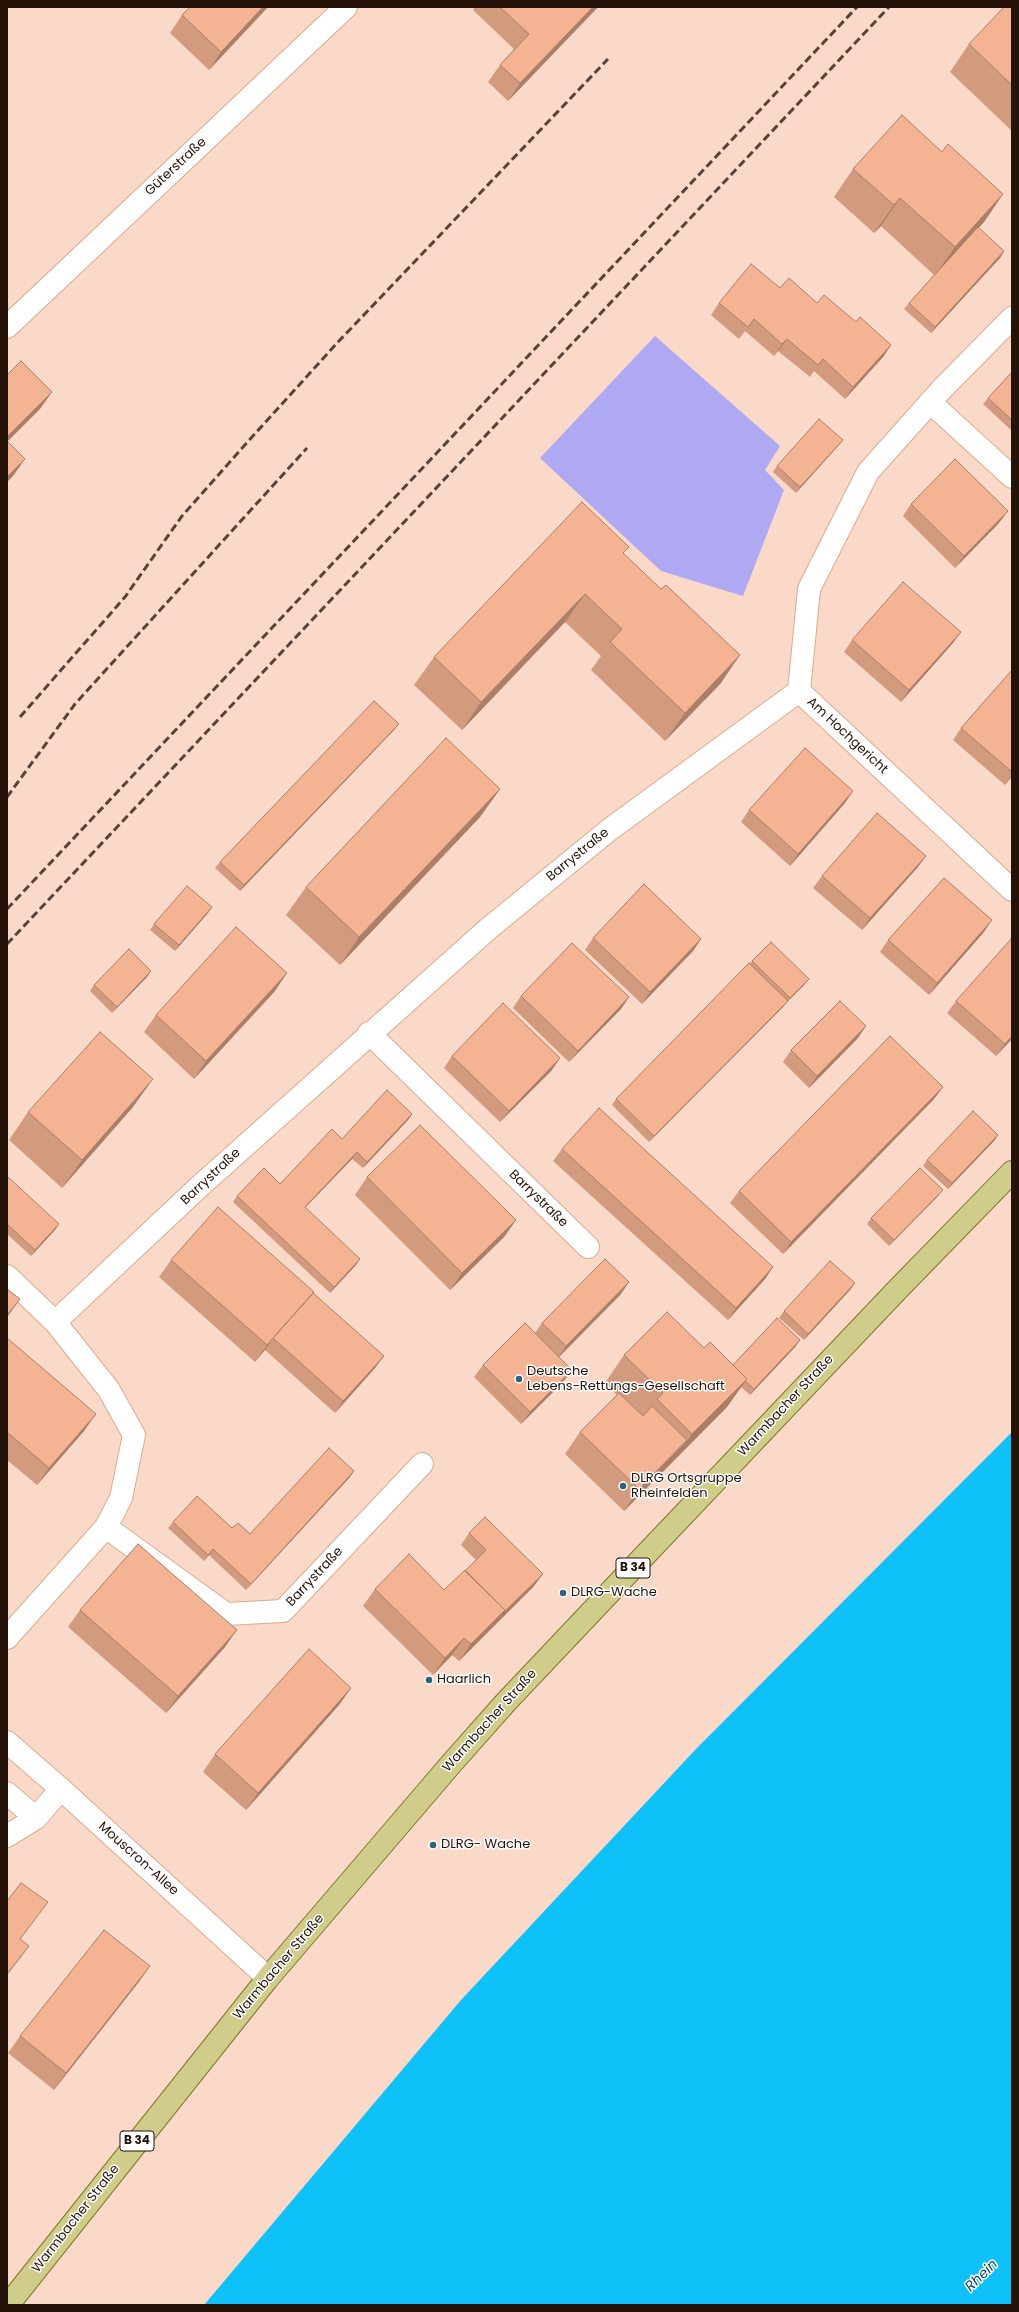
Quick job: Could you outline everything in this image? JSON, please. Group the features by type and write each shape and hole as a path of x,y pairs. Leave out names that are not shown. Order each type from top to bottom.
{"main road":[{"name":"Warmbacher Straße","path":"8,2305 268,1978 506,1702 898,1288 1012,1172"}],"street":[{"name":"Güterstraße","path":"7,327 346,7"},
{"name":"Am Hochgericht","path":"1012,318 930,402 868,472 809,589 799,691 1012,890"},
{"path":"930,402 1012,477"},
{"name":"Barrystraße","path":"55,1322 200,1186 488,929 609,830 799,691"},
{"name":"Barrystraße","path":"369,1034 588,1247"},
{"path":"7,1276 55,1322 108,1390 134,1435 121,1498 106,1527 7,1638"},
{"name":"Barrystraße","path":"106,1527 226,1614 283,1611 422,1464"},
{"name":"Mouscron-Allee","path":"7,1742 61,1789 268,1978"},
{"path":"7,1836 36,1818 61,1789"},
{"path":"7,1793 36,1818"}],"shaded area":[{"path":"655,336 780,446 765,470 784,490 743,596 661,571 540,458"}],"water":[{"name":"Rhein","path":"1012,1432 1012,2305 204,2305 461,2000 696,1749"}],"building":[{"path":"190,7 263,7 221,52 182,15"},
{"path":"500,7 593,7 520,83 500,65 529,34"},
{"path":"1004,7 1012,7 1012,85 969,44"},
{"path":"902,115 942,152 948,144 1003,194 955,247 900,198 894,205 853,169"},
{"path":"978,227 1004,251 935,327 909,303"},
{"path":"751,264 780,288 789,278 817,303 824,295 856,322 860,317 891,345 853,387 823,359 818,365 787,339 782,344 754,319 748,327 719,303"},
{"path":"21,361 52,392 7,437 7,375"},
{"path":"1012,372 1012,420 988,398"},
{"path":"819,419 843,440 800,487 777,466"},
{"path":"7,441 25,459 7,477"},
{"path":"955,459 1008,511 964,556 911,504"},
{"path":"582,502 629,547 623,553 661,589 666,585 740,655 685,713 610,642 622,629 585,594 481,702 434,657"},
{"path":"903,582 961,632 909,690 852,640"},
{"path":"1012,670 1012,772 961,728"},
{"path":"374,701 399,724 244,885 220,862"},
{"path":"446,738 500,789 359,937 306,887"},
{"path":"805,748 853,791 798,854 749,810"},
{"path":"877,813 926,856 870,918 822,876"},
{"path":"944,878 992,920 937,983 888,940"},
{"path":"644,884 701,939 650,992 593,938"},
{"path":"187,886 212,907 179,945 154,924"},
{"path":"236,927 287,973 206,1061 156,1015"},
{"path":"1011,939 1012,1036 1005,1044 956,1001"},
{"path":"771,942 809,979 790,998 752,961"},
{"path":"572,943 629,997 578,1051 521,996"},
{"path":"129,949 151,971 117,1007 94,985"},
{"path":"749,963 788,1001 654,1136 616,1099"},
{"path":"840,1001 866,1026 817,1076 791,1050"},
{"path":"503,1003 560,1058 509,1111 452,1056"},
{"path":"100,1032 153,1079 82,1160 28,1112"},
{"path":"890,1036 943,1087 791,1242 739,1191"},
{"path":"387,1090 412,1114 367,1162 357,1152 305,1207 360,1259 334,1287 237,1196 264,1168 280,1184 332,1129 342,1139"},
{"path":"599,1108 773,1267 736,1308 562,1149"},
{"path":"973,1111 998,1135 952,1183 927,1160"},
{"path":"420,1125 516,1220 462,1273 367,1177"},
{"path":"920,1168 943,1190 894,1240 871,1218"},
{"path":"7,1176 59,1224 35,1250 7,1224"},
{"path":"218,1207 314,1292 267,1345 171,1260"},
{"path":"605,1259 629,1282 566,1346 542,1323"},
{"path":"830,1261 855,1283 808,1334 784,1311"},
{"path":"7,1289 20,1299 7,1315"},
{"path":"313,1293 384,1356 343,1401 273,1338"},
{"path":"667,1312 704,1348 710,1342 747,1379 692,1434 657,1399 663,1393 624,1355"},
{"path":"777,1318 800,1340 754,1389 745,1381 747,1379 733,1365"},
{"name":"Deutsche Lebens-Rettungs-Gesellschaft","path":"525,1323 572,1370 530,1412 483,1365"},
{"path":"7,1338 96,1414 49,1468 7,1432"},
{"path":"619,1393 643,1416 652,1406 687,1440 639,1489 580,1432"},
{"path":"329,1448 354,1471 251,1584 213,1549 208,1555 173,1522 197,1496 232,1528 238,1523 250,1534"},
{"path":"485,1517 543,1574 501,1615 505,1610 465,1571 486,1550 469,1533"},
{"path":"138,1544 237,1630 178,1696 80,1610"},
{"path":"409,1554 444,1590 465,1570 505,1610 471,1644 464,1638 445,1658 375,1589"},
{"path":"309,1649 351,1688 258,1793 215,1754"},
{"path":"21,1883 48,1902 20,1939 29,1946 7,1974 7,1901"},
{"path":"104,1930 150,1966 66,2073 20,2036"}],"railway":[{"path":"7,909 857,7"},
{"path":"7,944 889,7"},
{"path":"20,717 125,597 182,516 243,447 338,342 608,59"},
{"path":"7,797 75,704 307,448"}],"place":[{"name":"Deutsche Lebens-Rettungs-Gesellschaft","path":"519,1379"},
{"name":"DLRG Ortsgruppe Rheinfelden","path":"623,1486"},
{"name":"DLRG-Wache","path":"563,1593"},
{"name":"Haarlich","path":"429,1680"},
{"name":"DLRG- Wache","path":"433,1845"}]}
